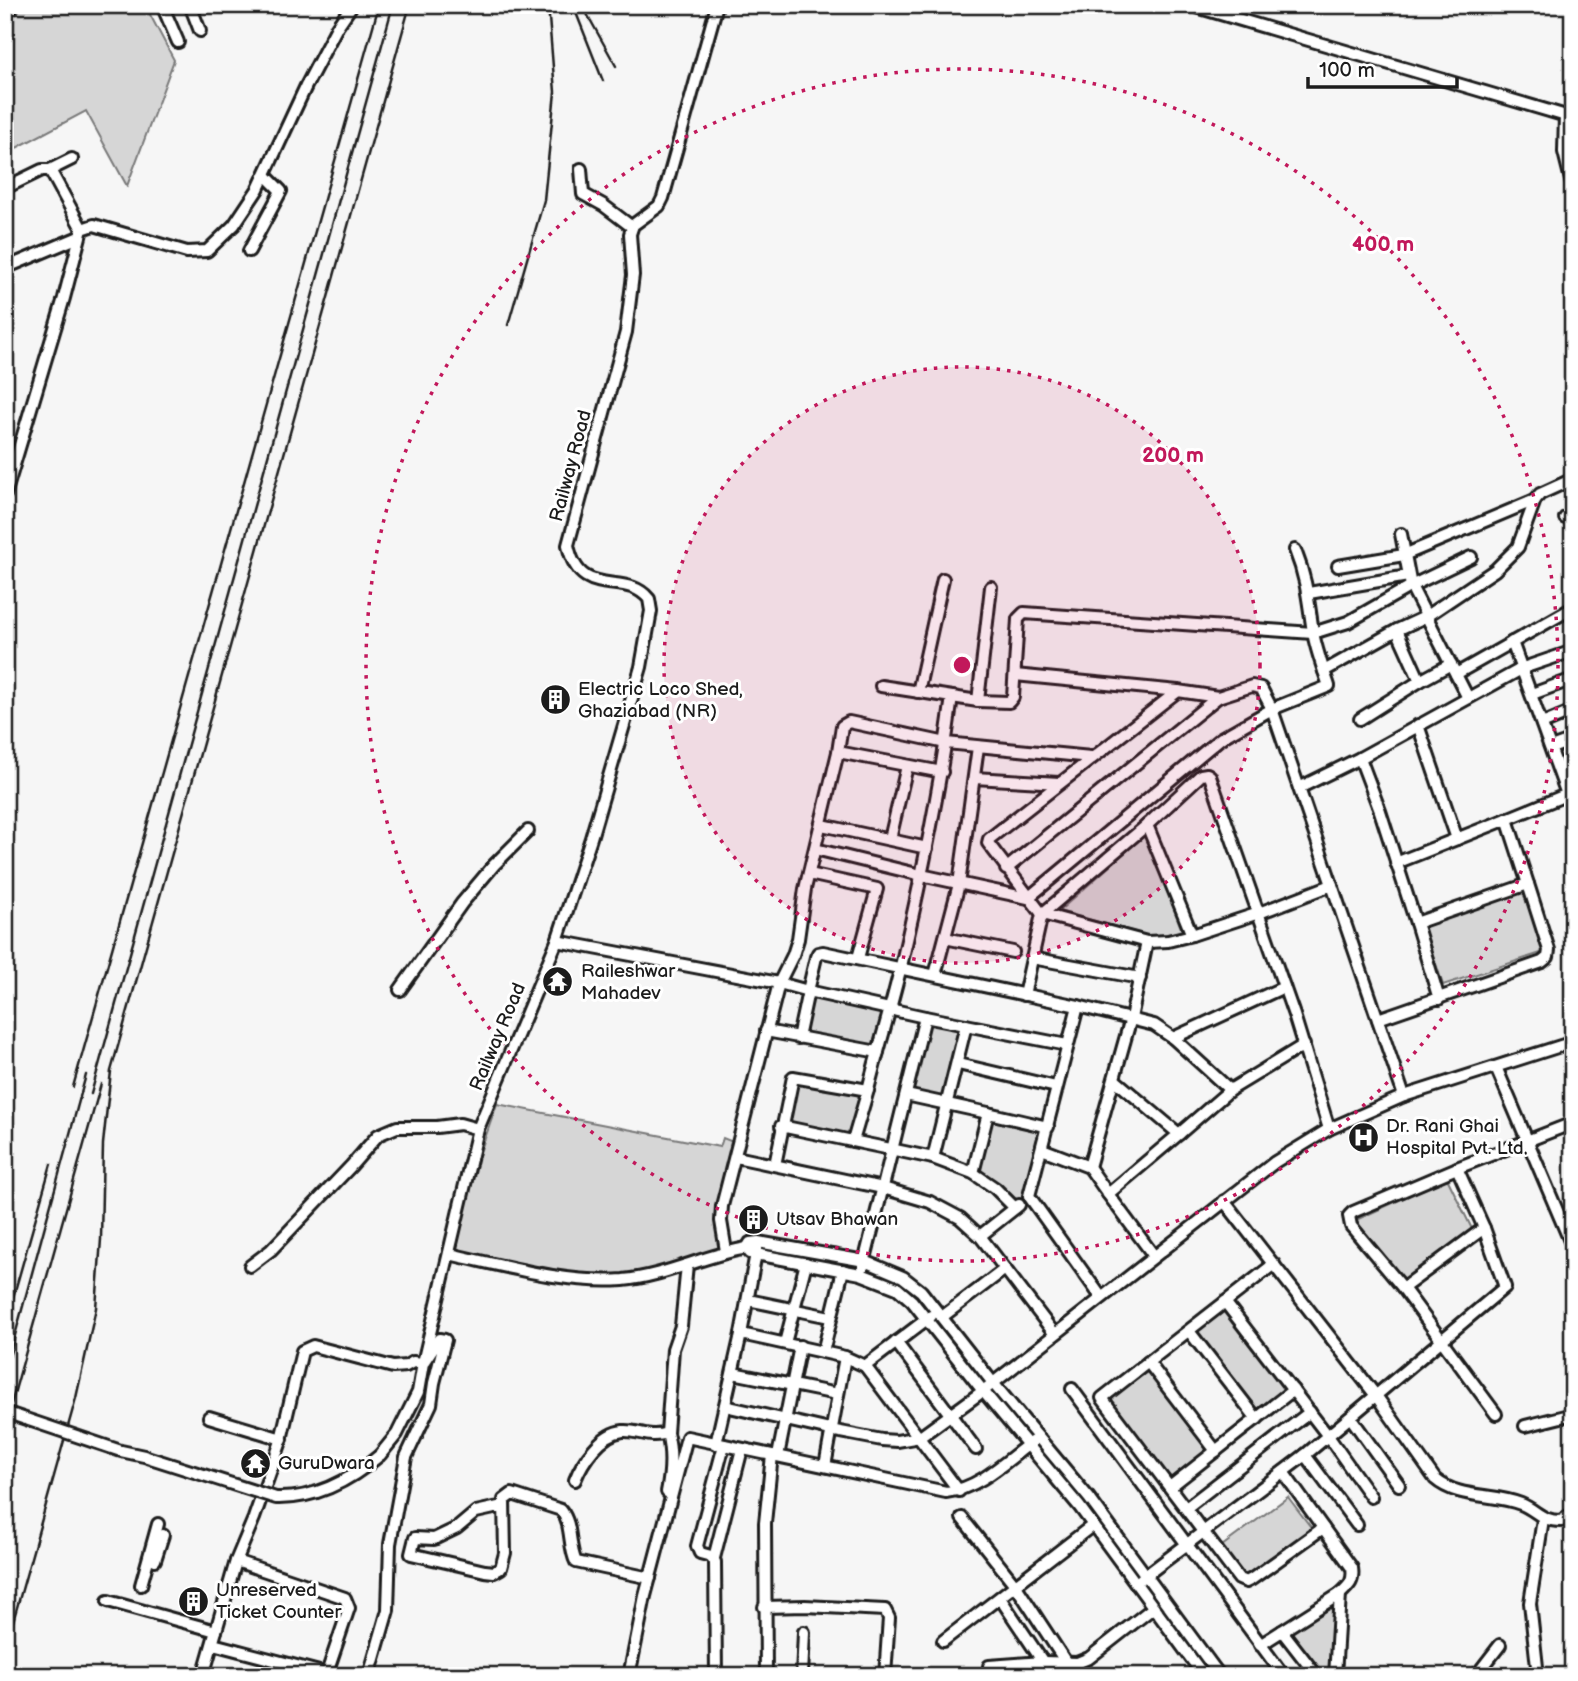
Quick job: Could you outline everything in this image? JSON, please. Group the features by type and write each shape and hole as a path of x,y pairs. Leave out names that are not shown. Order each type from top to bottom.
{"street":[{"path":"162,5 178,42"},
{"path":"190,5 200,31"},
{"path":"5,268 94,225 187,252 207,251 234,225 258,189 306,86 337,27 352,5"},
{"path":"581,169 583,194 632,227 659,205 717,5"},
{"path":"1190,5 1569,117 1564,152 1573,187"},
{"path":"5,188 72,159"},
{"path":"5,495 8,475 61,311 81,233 50,170"},
{"path":"249,251 281,191 265,174"},
{"name":"Railway Road","path":"5,1412 276,1498 306,1496 340,1483 360,1472 380,1455 397,1434 418,1392 478,1129 557,941 641,667 651,611 649,599 636,588 600,582 577,570 571,560 568,545 626,332 633,275 630,234 632,227"},
{"path":"1324,671 1397,629 1425,617 1495,570 1510,557 1524,533 1535,500 1540,494 1573,479"},
{"path":"1338,566 1404,555 1535,500"},
{"path":"1401,534 1409,581 1468,698"},
{"path":"1028,898 1221,738 1272,709 1329,685 1313,633 1304,572 1295,550"},
{"path":"881,686 952,698 1004,702 1012,700 1018,619 1024,613 1313,633 1348,622 1409,581 1471,557"},
{"path":"918,692 943,579"},
{"path":"1309,593 1409,581"},
{"path":"978,701 990,587"},
{"path":"1360,719 1420,681 1512,642 1572,608 1573,612"},
{"path":"1397,629 1420,681"},
{"path":"1512,642 1570,793 1573,811"},
{"path":"1298,788 1360,758 1523,668 1573,651"},
{"path":"1014,675 1218,697"},
{"path":"1532,694 1573,679"},
{"path":"1006,869 1218,697 1252,686 1261,688 1272,709 1404,1097"},
{"path":"1178,691 989,839 990,846 1028,898 1042,914 1147,942 1168,941 1192,935 1259,914 1332,886"},
{"path":"853,1140 901,967 942,772 952,698"},
{"path":"1542,724 1573,711"},
{"path":"726,1251 721,1220 722,1206 779,983 798,939 809,874 842,726 849,722 946,743 1091,757"},
{"path":"1418,725 1457,839"},
{"path":"1551,748 1573,740"},
{"path":"935,975 959,884 978,747"},
{"path":"838,752 942,772"},
{"path":"1360,758 1380,811 1439,999"},
{"path":"890,839 907,766"},
{"path":"1024,995 1042,914 1147,825 1201,775 1206,774 1210,776 1259,914 1304,1045 1329,1129"},
{"path":"974,778 1059,783"},
{"path":"1396,863 1570,793"},
{"path":"1378,1019 1542,962 1548,957 1549,950 1507,820"},
{"path":"821,825 927,848"},
{"path":"1147,825 1192,935"},
{"path":"400,990 462,904 494,865 528,831"},
{"path":"815,849 1028,898"},
{"path":"858,958 882,865"},
{"path":"809,874 877,889"},
{"path":"1416,923 1528,884"},
{"path":"945,938 1013,953"},
{"path":"557,941 779,983 966,1026 1067,1045"},
{"path":"1089,1167 1131,1018 1147,942"},
{"path":"798,1038 818,953 901,967 1154,1025 1174,1038 1230,1090"},
{"path":"1032,958 1140,978"},
{"path":"1174,1038 1284,987"},
{"path":"980,1236 1029,1196 1078,1006"},
{"path":"861,1273 925,1017"},
{"path":"933,1158 966,1026"},
{"path":"766,1031 878,1052"},
{"path":"725,1406 830,1430 897,1441 920,1437 983,1391 1275,1162 1329,1129 1404,1097 1573,1041"},
{"path":"1108,1194 1230,1090 1304,1045"},
{"path":"958,1064 1056,1087"},
{"path":"1496,1067 1573,1248"},
{"path":"775,1166 793,1077 868,1090"},
{"path":"1115,1080 1179,1134"},
{"path":"906,1095 1048,1127"},
{"path":"973,1173 988,1113"},
{"path":"1496,1415 1403,1288 1351,1226 1349,1216 1457,1168 1573,1123"},
{"path":"250,1266 271,1250 377,1135 397,1127 437,1128 460,1124 478,1129"},
{"path":"782,1126 933,1158 973,1173 995,1188 1016,1208"},
{"path":"1042,1149 1089,1167 1154,1256"},
{"path":"736,1157 883,1188 930,1202 960,1218 980,1236 1054,1333"},
{"path":"1136,1583 1306,1455 1505,1287 1484,1228 1457,1168"},
{"path":"1029,1196 1101,1297"},
{"path":"1224,1201 1377,1397 1435,1479 1445,1487 1520,1504 1543,1519 1561,1521 1573,1513"},
{"path":"1403,1288 1484,1228"},
{"path":"449,1254 554,1275 624,1280 687,1265 726,1251 753,1247 865,1261 903,1277 921,1291 1088,1498 1220,1676"},
{"path":"753,1247 806,1263 861,1273 897,1288 912,1301 1093,1525 1204,1676"},
{"path":"714,1558 700,1553 697,1546 748,1300 753,1247"},
{"path":"785,1343 806,1263"},
{"path":"1274,1264 1102,1398 1239,1579 1246,1582 1323,1528"},
{"path":"655,1559 671,1460 667,1433 673,1349 681,1326 687,1265"},
{"path":"864,1366 927,1319 939,1314 1005,1269"},
{"path":"822,1352 843,1270"},
{"path":"748,1300 830,1317"},
{"path":"1225,1302 1328,1436 1371,1497"},
{"path":"1189,1331 1257,1419"},
{"path":"741,1334 845,1357 864,1366 959,1491"},
{"path":"203,1676 236,1561 282,1438 300,1357 306,1348 313,1346 393,1367 406,1366 413,1362 423,1368 439,1339 445,1340 431,1405 406,1457 390,1544 388,1610 369,1676"},
{"path":"897,1342 976,1449"},
{"path":"766,1676 765,1523 775,1456 800,1346"},
{"path":"825,1466 845,1357"},
{"path":"1148,1362 1216,1451"},
{"path":"733,1373 837,1394"},
{"path":"1072,1389 1284,1676"},
{"path":"1170,1487 1293,1390"},
{"path":"1186,1508 1310,1412"},
{"path":"1525,1426 1573,1414"},
{"path":"209,1417 282,1438"},
{"path":"1351,1418 1399,1485"},
{"path":"575,1480 580,1467 608,1437 624,1432 655,1437 667,1433"},
{"path":"629,1676 630,1659 687,1437 946,1492 959,1491 972,1485 1038,1437"},
{"path":"716,1676 714,1558 742,1449"},
{"path":"1306,1455 1356,1525"},
{"path":"1260,1645 1340,1594 1351,1584 1354,1577 1352,1568 1283,1472"},
{"path":"503,1506 476,1512 457,1528 434,1539 415,1538 411,1554 494,1572 501,1568 504,1563 503,1506 507,1495 512,1494 561,1510 566,1516 576,1562 650,1578"},
{"path":"962,1518 1016,1586 1067,1664"},
{"path":"1538,1676 1530,1603 1543,1519"},
{"path":"158,1524 144,1587 163,1535"},
{"path":"943,1641 1093,1525"},
{"path":"213,1644 326,1675 349,1608 345,1598 236,1561"},
{"path":"1335,1676 1340,1594"},
{"path":"1000,1598 1042,1662 1042,1676"},
{"path":"108,1601 216,1631"},
{"path":"764,1607 885,1610 889,1618 885,1676"},
{"path":"989,1666 1042,1662 1077,1663 1089,1658 1154,1607"},
{"path":"1282,1631 1317,1676"},
{"path":"802,1676 804,1632"},
{"path":"1476,1676 1500,1645"}],"shaded area":[{"path":"26,5 145,5 174,60 127,186 86,111 5,154 5,16"},
{"path":"1146,834 1182,931 1153,937 1059,911"},
{"path":"1527,891 1547,951 1443,985 1423,925"},
{"path":"812,995 884,1011 875,1049 800,1036"},
{"path":"928,1021 962,1029 946,1100 912,1092"},
{"path":"796,1079 864,1092 850,1137 786,1123"},
{"path":"497,1104 720,1147 723,1138 738,1144 717,1219 717,1231 724,1251 691,1263 621,1277 567,1272 458,1252 455,1249 476,1164"},
{"path":"991,1115 1045,1128 1027,1196 1017,1203 976,1172"},
{"path":"1447,1178 1473,1231 1403,1284 1356,1220"},
{"path":"1225,1309 1286,1388 1255,1411 1195,1332"},
{"path":"1150,1370 1209,1449 1170,1479 1108,1400"},
{"path":"1288,1497 1313,1530 1247,1579 1222,1546"},
{"path":"1338,1599 1332,1676 1320,1676 1286,1632"}],"railway":[{"path":"73,1087 379,5"},
{"path":"91,1094 393,5"},
{"path":"5,1650 76,1398 96,1308 103,1144 111,1071 410,5"},
{"path":"508,325 544,200 555,92 548,5"},
{"path":"573,5 603,81"},
{"path":"582,5 616,66"},
{"path":"5,1372 86,1075"},
{"path":"5,1426 101,1084"},
{"path":"5,1326 51,1164"}],"place":[{"name":"Electric Loco Shed, Ghaziabad (NR)","path":"555,700"},
{"name":"Raileshwar Mahadev","path":"558,982"},
{"name":"Dr. Rani Ghai Hospital Pvt. Ltd.","path":"1363,1137"},
{"name":"Utsav Bhawan","path":"753,1219"},
{"name":"GuruDwara","path":"255,1463"},
{"name":"Unreserved Ticket Counter","path":"193,1601"}]}
